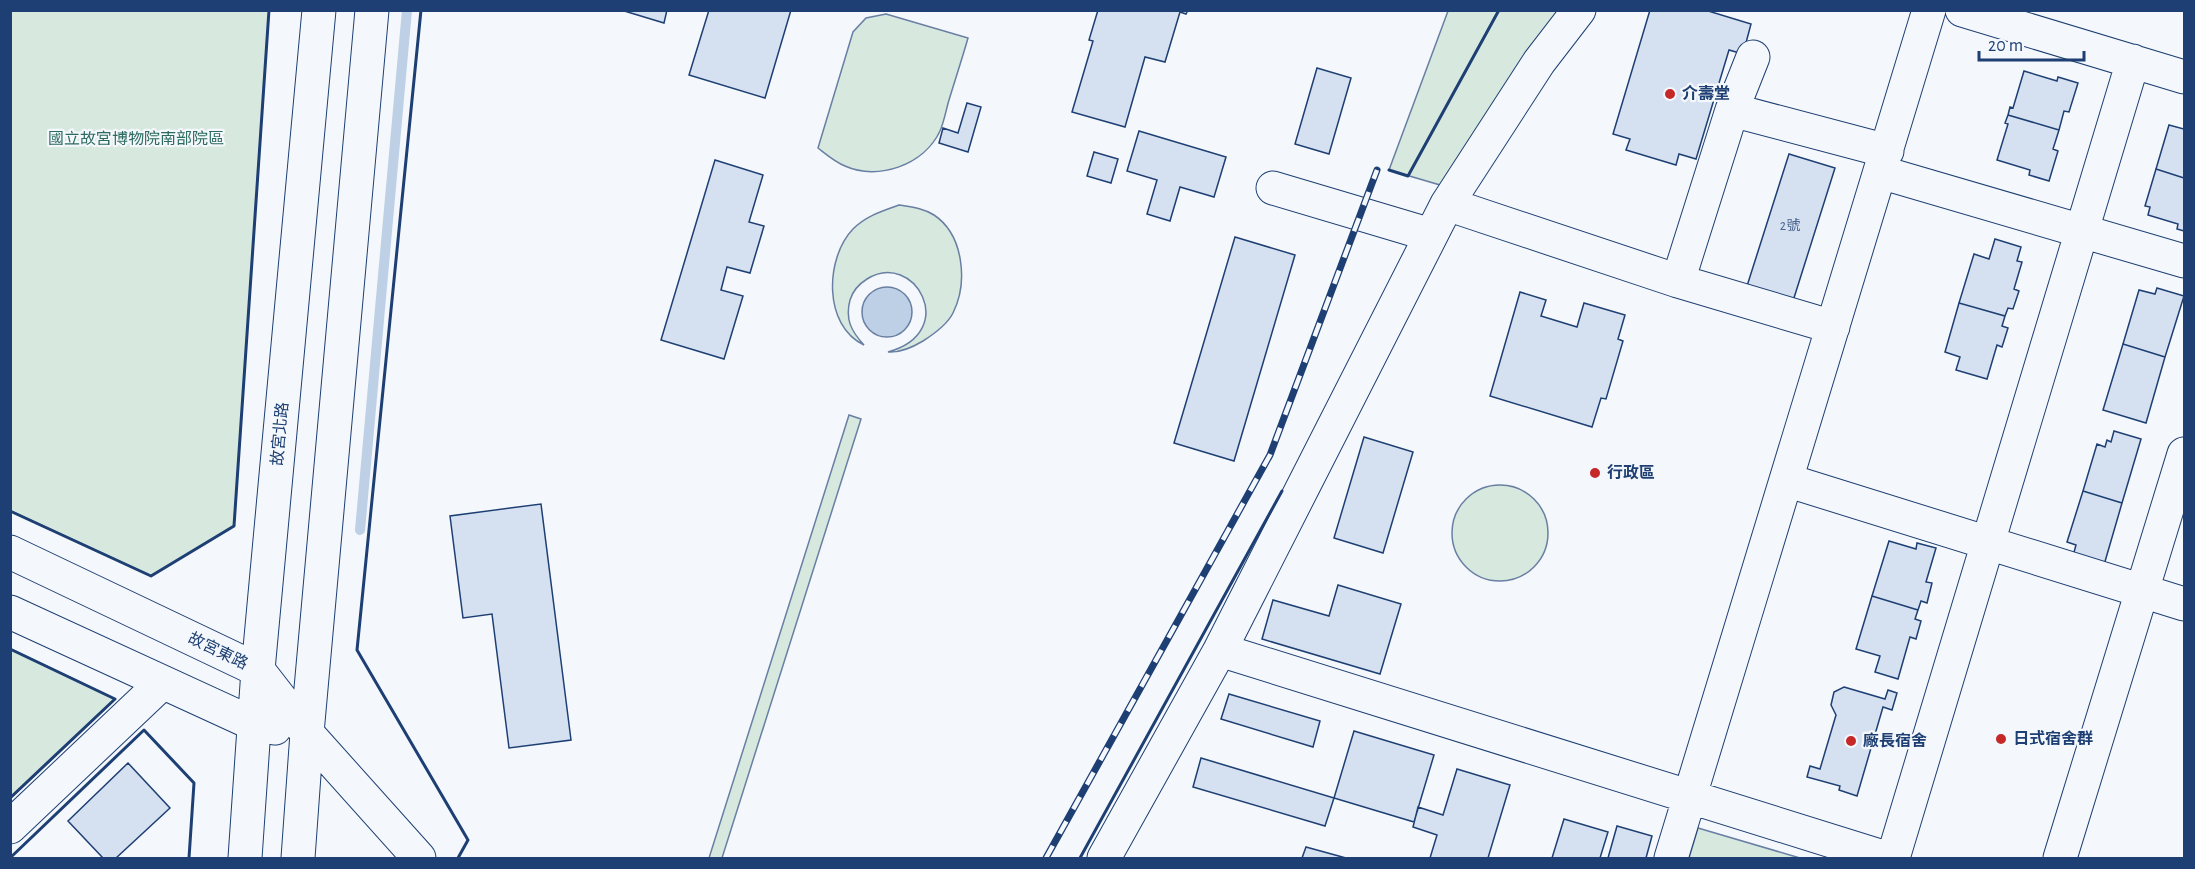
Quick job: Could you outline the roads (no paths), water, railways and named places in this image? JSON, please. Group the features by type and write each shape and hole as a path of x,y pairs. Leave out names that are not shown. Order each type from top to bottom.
{"street":[{"name":"故宮北路","path":"245,858 258,670 319,10"},
{"path":"298,858 307,733 372,10"},
{"path":"1104,858 1220,650 1447,204 1539,62 1579,10"},
{"path":"1671,858 1929,10"},
{"path":"1962,10 2184,77"},
{"path":"1678,281 1732,110 1753,57"},
{"path":"1893,858 2133,61"},
{"path":"1732,110 2083,231 2184,261"},
{"path":"1273,188 1431,235"},
{"path":"1447,204 1678,281 1833,327"},
{"path":"2060,858 2184,454"},
{"path":"1786,480 2184,604"},
{"name":"故宮東路","path":"10,552 258,670 307,733 419,858"},
{"path":"10,612 255,724 307,733"},
{"path":"1220,650 1886,858"},
{"path":"10,827 162,683"},
{"path":"1118,858 1132,806"}],"water":[{"path":"887,287 896,289 907,298 912,312 910,321 901,332 887,337 878,335 867,326 862,312 864,303 873,292"}],"waterway":[{"path":"360,530 407,10"}],"railway":[{"path":"1046,858 1270,455 1377,170"}],"place":[{"name":"介壽堂","path":"1670,94"},
{"name":"行政區","path":"1595,473"},
{"name":"日式宿舍群","path":"2001,739"},
{"name":"廠長宿舍","path":"1851,741"}],"park label":[{"name":"國立故宮博物院南部院區","path":"136,139"}]}
